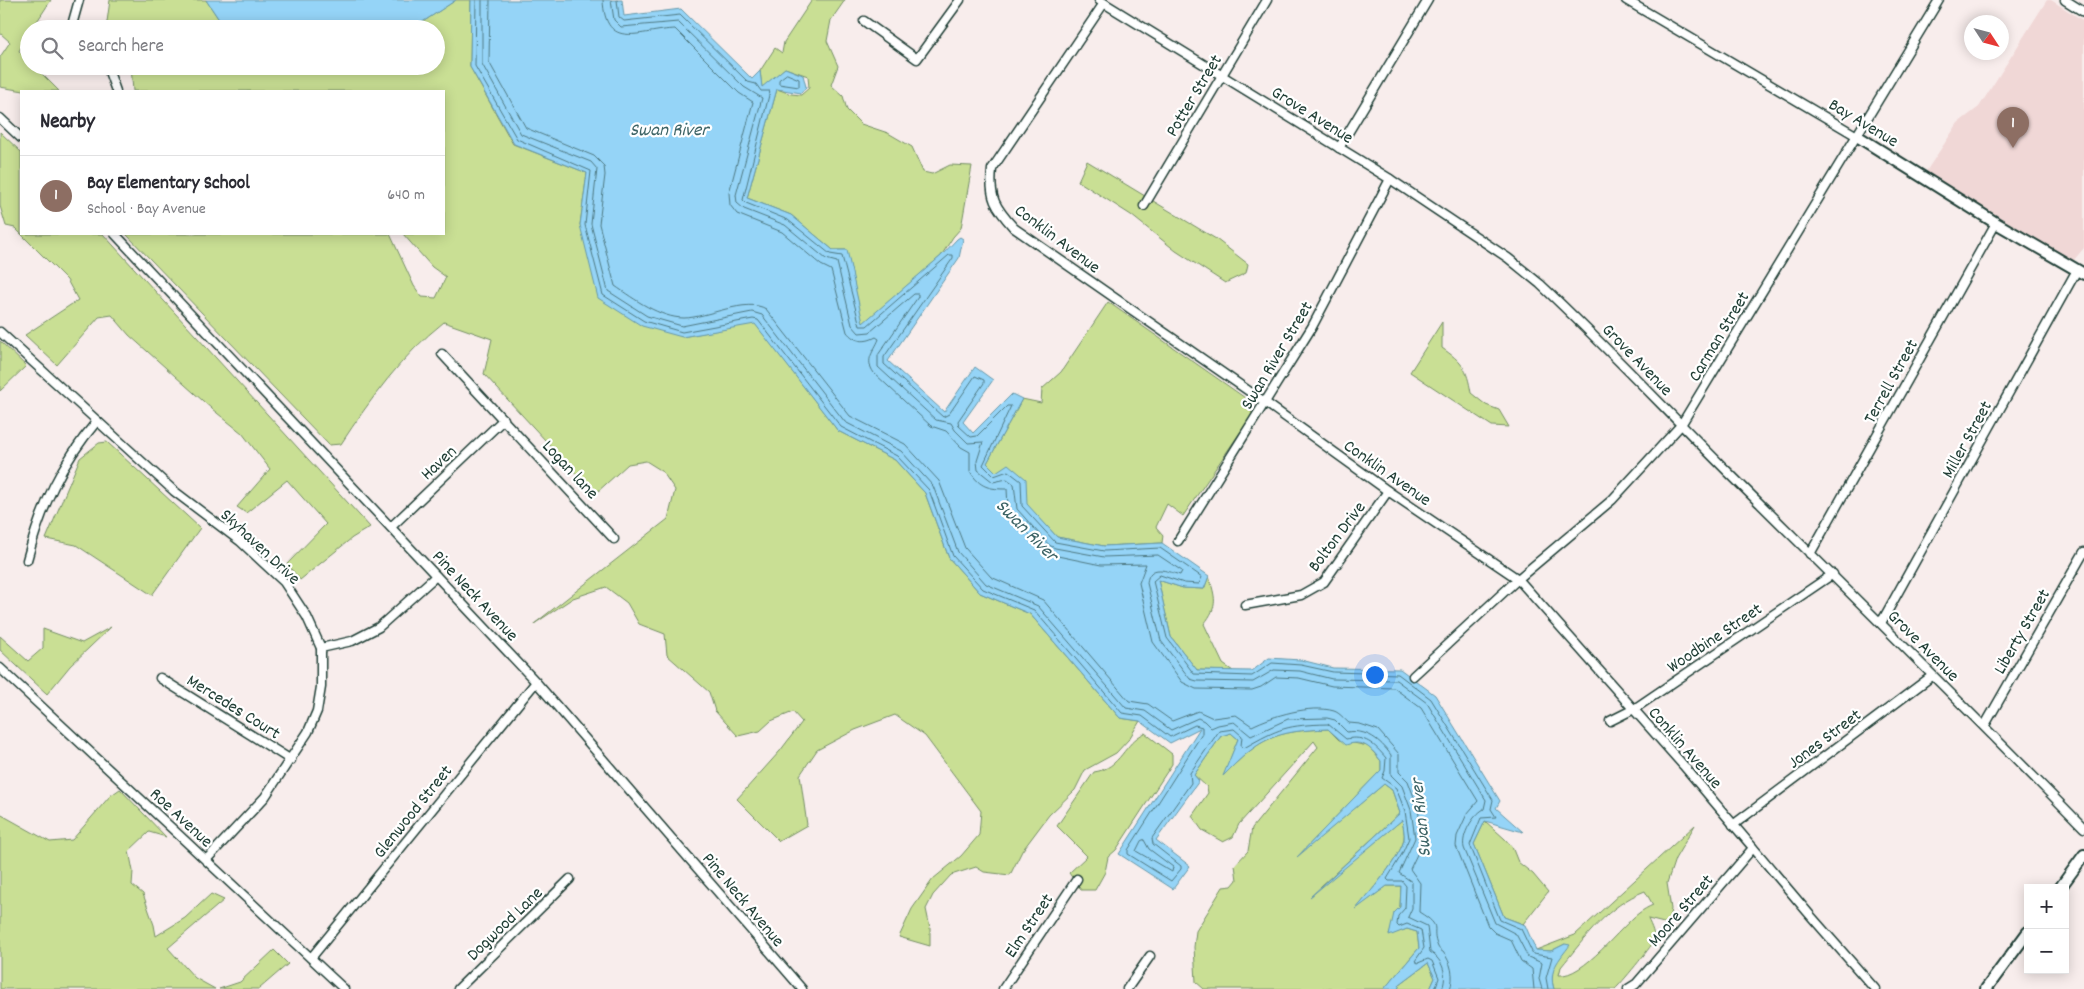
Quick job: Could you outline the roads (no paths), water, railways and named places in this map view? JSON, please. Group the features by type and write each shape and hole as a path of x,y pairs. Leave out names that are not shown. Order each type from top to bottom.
{"street":[{"path":"73,20 79,0"},
{"path":"864,21 917,59 960,0"},
{"name":"Potter Street","path":"1144,206 1267,0"},
{"path":"1340,148 1428,0"},
{"name":"Bay Avenue","path":"1626,0 1857,136 1996,223 2080,272"},
{"name":"Carman Street","path":"1413,676 1518,579 1612,500 1682,425 1939,0"},
{"path":"2064,0 2084,12"},
{"name":"Grove Avenue","path":"1102,2 1390,180 1508,258 1540,284 1810,554 1833,574 1932,676 1985,725 2083,824"},
{"name":"Conklin Avenue","path":"1102,2 992,169 992,195 998,210 1014,228 1266,403 1388,491 1518,579 1634,709 1875,989"},
{"path":"110,75 116,90"},
{"path":"0,118 20,137"},
{"name":"Swan River Street","path":"1178,540 1312,328 1390,180"},
{"name":"Terrell Street","path":"1810,554 1996,223"},
{"name":"Pine Neck Avenue","path":"116,235 536,682 802,989"},
{"name":"Miller Street","path":"1881,623 2080,272"},
{"name":"Skyhaven Drive","path":"0,332 174,491 240,541 284,582 306,616 320,648 321,687 317,711 308,732 265,797 206,860"},
{"name":"Logan lane","path":"442,354 614,540"},
{"name":"Haven","path":"391,527 504,420"},
{"path":"27,560 50,491 75,447 97,421"},
{"name":"Bolton Drive","path":"1245,605 1301,595 1324,582 1388,491"},
{"name":"Liberty Street","path":"1985,725 2084,552"},
{"name":"Woodbine Street","path":"1610,721 1634,709 1833,574"},
{"path":"320,648 352,641 379,628 436,576"},
{"name":"Roe Avenue","path":"0,668 344,989"},
{"name":"Jones Street","path":"1733,825 1932,676"},
{"name":"Mercedes Court","path":"160,678 291,760"},
{"name":"Glenwood Street","path":"311,958 536,682"},
{"name":"Moore Street","path":"1628,989 1636,984 1753,848"},
{"path":"2063,884 2084,855"},
{"name":"Dogwood Lane","path":"458,989 570,879"},
{"name":"Elm Street","path":"1003,989 1077,879"},
{"path":"1986,989 2024,937"},
{"path":"1127,989 1150,956"}],"water":[{"path":"206,0 456,0 426,20 219,20"},
{"name":"Swan River","path":"471,0 622,0 624,16 681,9 752,79 760,71 762,87 785,68 803,75 806,87 801,93 777,89 747,198 791,215 833,250 847,250 863,323 941,256 957,239 960,237 963,239 959,258 888,361 944,412 975,367 993,380 963,422 973,433 1012,394 1022,399 987,463 996,472 1008,464 1026,479 1027,504 1057,537 1104,546 1162,543 1209,576 1204,589 1183,588 1158,580 1171,637 1197,670 1252,671 1269,658 1301,660 1333,668 1400,669 1435,695 1500,801 1496,808 1523,832 1485,821 1474,844 1504,917 1525,925 1536,950 1551,951 1565,944 1570,945 1556,966 1552,976 1554,989 1430,989 1435,978 1428,963 1400,984 1398,989 1384,989 1419,948 1417,932 1407,929 1389,936 1394,913 1400,907 1401,886 1387,886 1356,909 1383,876 1401,848 1404,840 1402,820 1310,897 1400,813 1392,790 1384,784 1297,857 1381,770 1381,761 1374,752 1362,744 1352,743 1346,745 1328,729 1294,732 1269,739 1247,753 1223,776 1238,739 1231,733 1221,736 1194,775 1199,781 1156,840 1190,866 1173,889 1119,854 1200,728 1170,743 1140,721 1120,718 1030,614 980,593 949,558 925,493 895,460 838,431 755,324 682,337 642,326 598,298 580,225 587,173 514,144 470,67"}],"place":[{"name":"Bay Elementary School","path":"2013,148"}]}
